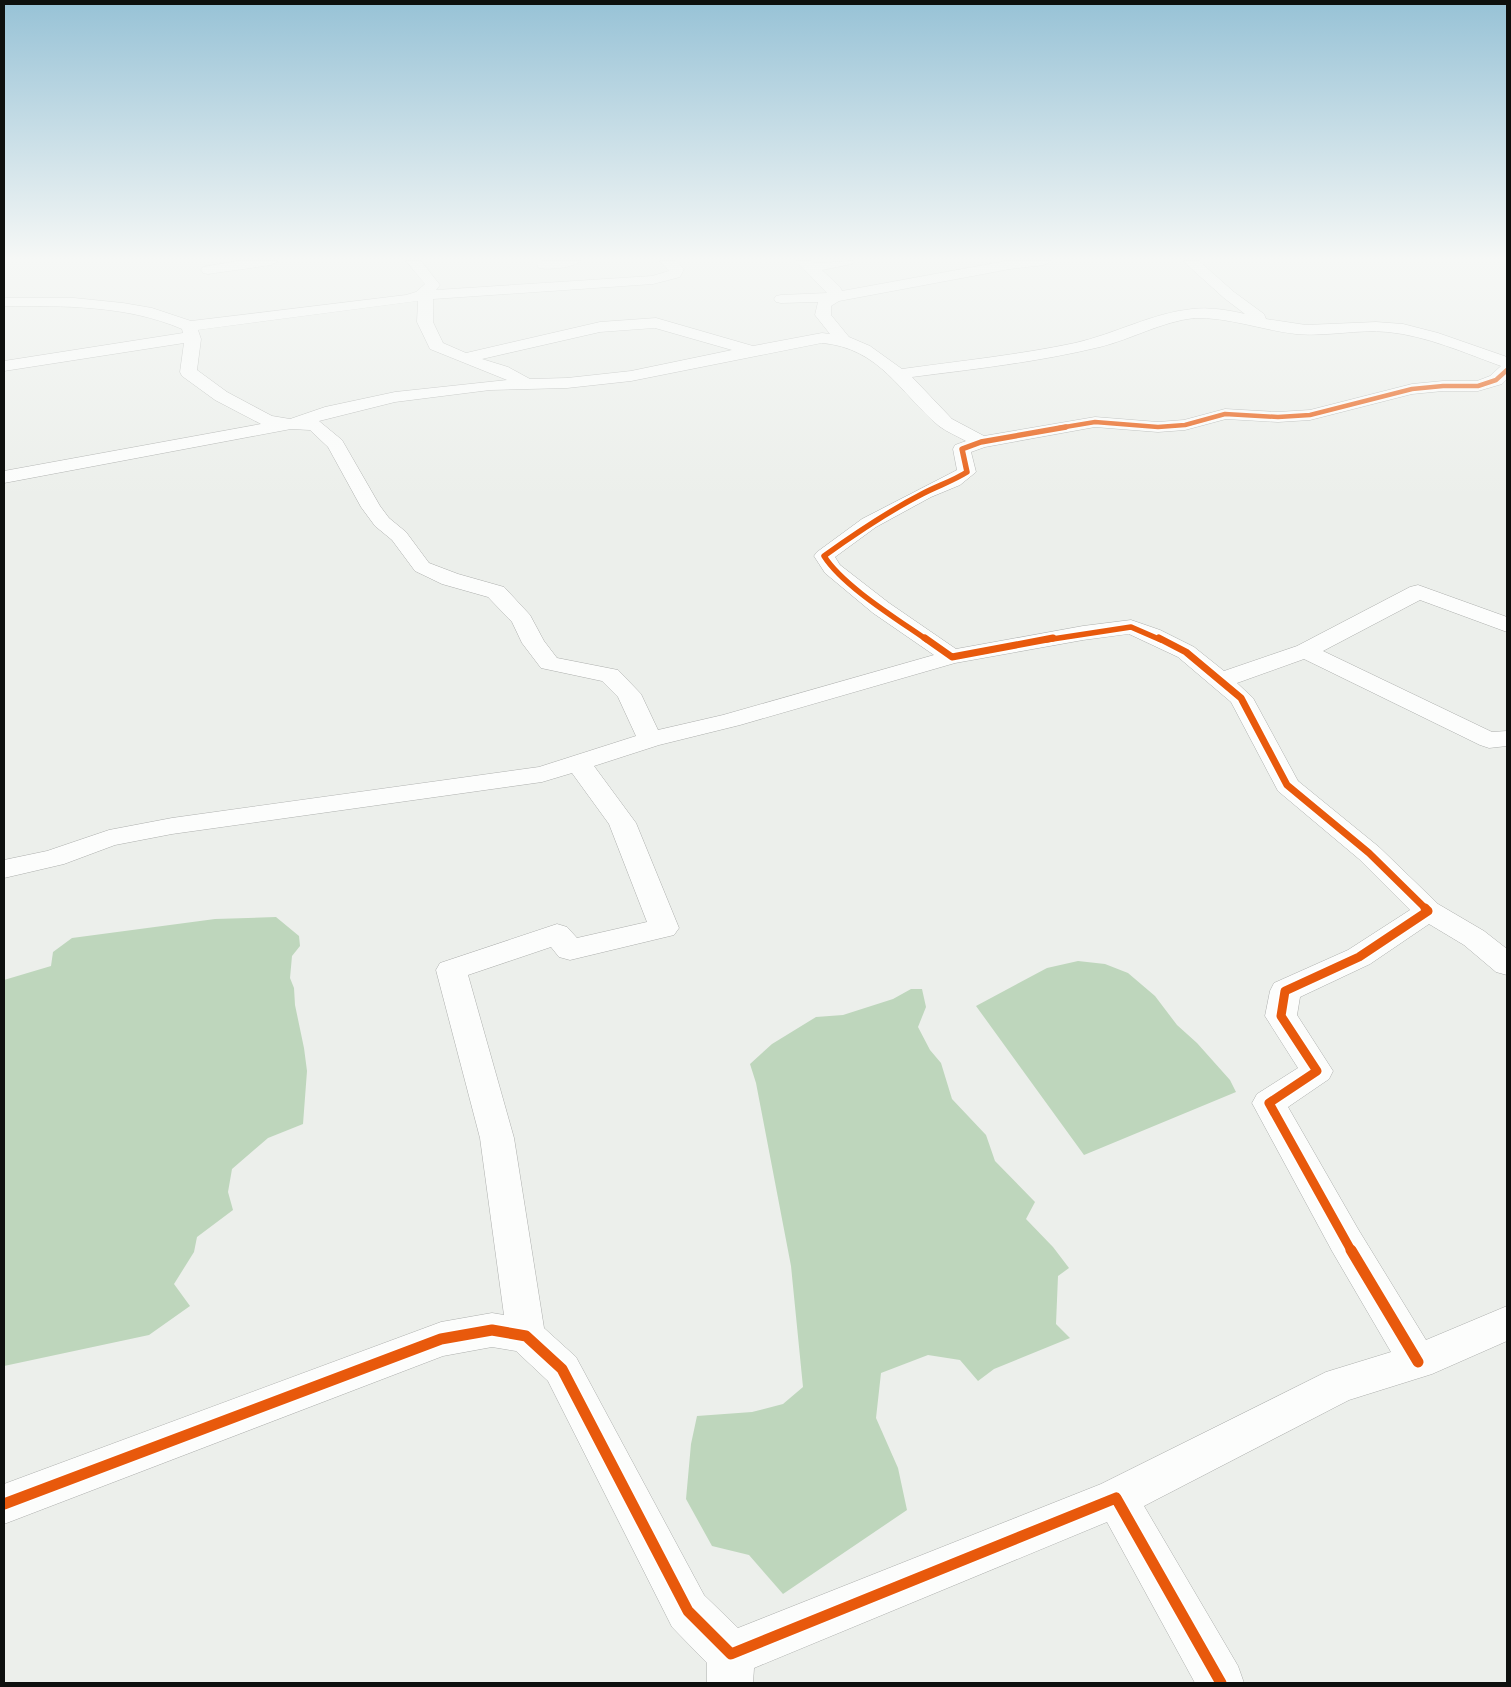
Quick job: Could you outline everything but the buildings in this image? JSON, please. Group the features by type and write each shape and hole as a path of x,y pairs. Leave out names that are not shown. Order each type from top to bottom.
{"street":[{"path":"4,366 145,340"},
{"path":"190,340 188,372 221,396 268,421 315,425 336,444 371,507 382,522 399,536 422,567 450,579 496,592 522,620 532,643 549,662 610,675 629,694 650,740"},
{"path":"433,340 436,346 502,371 528,384"},
{"path":"464,358 544,340"},
{"path":"715,340 752,351"},
{"path":"4,477 291,424 331,411 395,397 490,385 567,383 631,376 813,340"},
{"path":"843,340 864,349 899,374 946,423 981,442"},
{"path":"899,374 1023,357 1107,340"},
{"path":"1436,340 1507,363"},
{"path":"952,657 881,608 832,569 824,556 869,523 924,493 953,481 967,472 962,449 981,442 1095,422 1158,427 1185,426 1226,414 1278,417 1310,415 1412,389 1478,386 1496,380 1507,370"},
{"path":"1219,681 1305,651 1418,592 1507,625"},
{"path":"4,869 54,858 118,836 172,826 542,774 579,764 650,740 731,720 952,657 1083,633 1131,627 1186,652 1241,698 1287,785 1369,853 1428,911 1474,938 1507,965"},
{"path":"1305,651 1489,740 1507,738"},
{"path":"526,1336 497,1138 451,970 557,934 570,950 664,928 622,823 579,764"},
{"path":"1418,1362 1345,1240 1269,1103 1317,1070 1281,1016 1285,991 1359,957 1428,911"},
{"path":"4,1504 441,1339 492,1330 526,1336 562,1369 688,1611 730,1669 1116,1498 1340,1385 1418,1362 1507,1323"},
{"path":"1116,1498 1221,1683"}],"shaded area":[{"path":"276,917 299,936 300,946 292,956 290,978 294,988 295,1005 307,1071 303,1124 268,1138 232,1169 228,1192 233,1210 197,1237 194,1252 174,1284 190,1306 149,1335 4,1366 4,980 51,966 53,952 72,938 215,919"},
{"path":"1078,961 1105,964 1128,973 1155,996 1177,1025 1197,1043 1230,1080 1236,1092 1084,1155 976,1006 1047,968"},
{"path":"911,989 922,989 926,1007 918,1027 930,1050 941,1063 952,1099 986,1135 995,1161 1035,1202 1026,1219 1053,1247 1069,1268 1058,1276 1056,1324 1070,1338 994,1369 978,1381 960,1360 928,1355 881,1373 876,1418 898,1468 907,1510 783,1594 749,1555 712,1546 686,1499 691,1444 697,1416 752,1412 783,1404 803,1387 791,1266 756,1083 750,1064 772,1044 816,1017 843,1015 893,999"}],"cycle path":[{"path":"1418,1362 1345,1240 1269,1103 1317,1071 1281,1016 1285,991 1359,957 1428,911 1369,853 1287,785 1241,698 1186,652 1131,627 1083,633 952,657 881,608 832,569 824,556 869,523 924,493 953,481 967,472 962,449 981,442 1095,422 1158,427 1185,425 1225,414 1278,417 1310,415 1412,389 1443,386 1478,386 1496,380 1507,370"},
{"path":"4,1504 441,1339 492,1330 526,1336 562,1369 688,1611 731,1654 1116,1498 1221,1683"}]}
